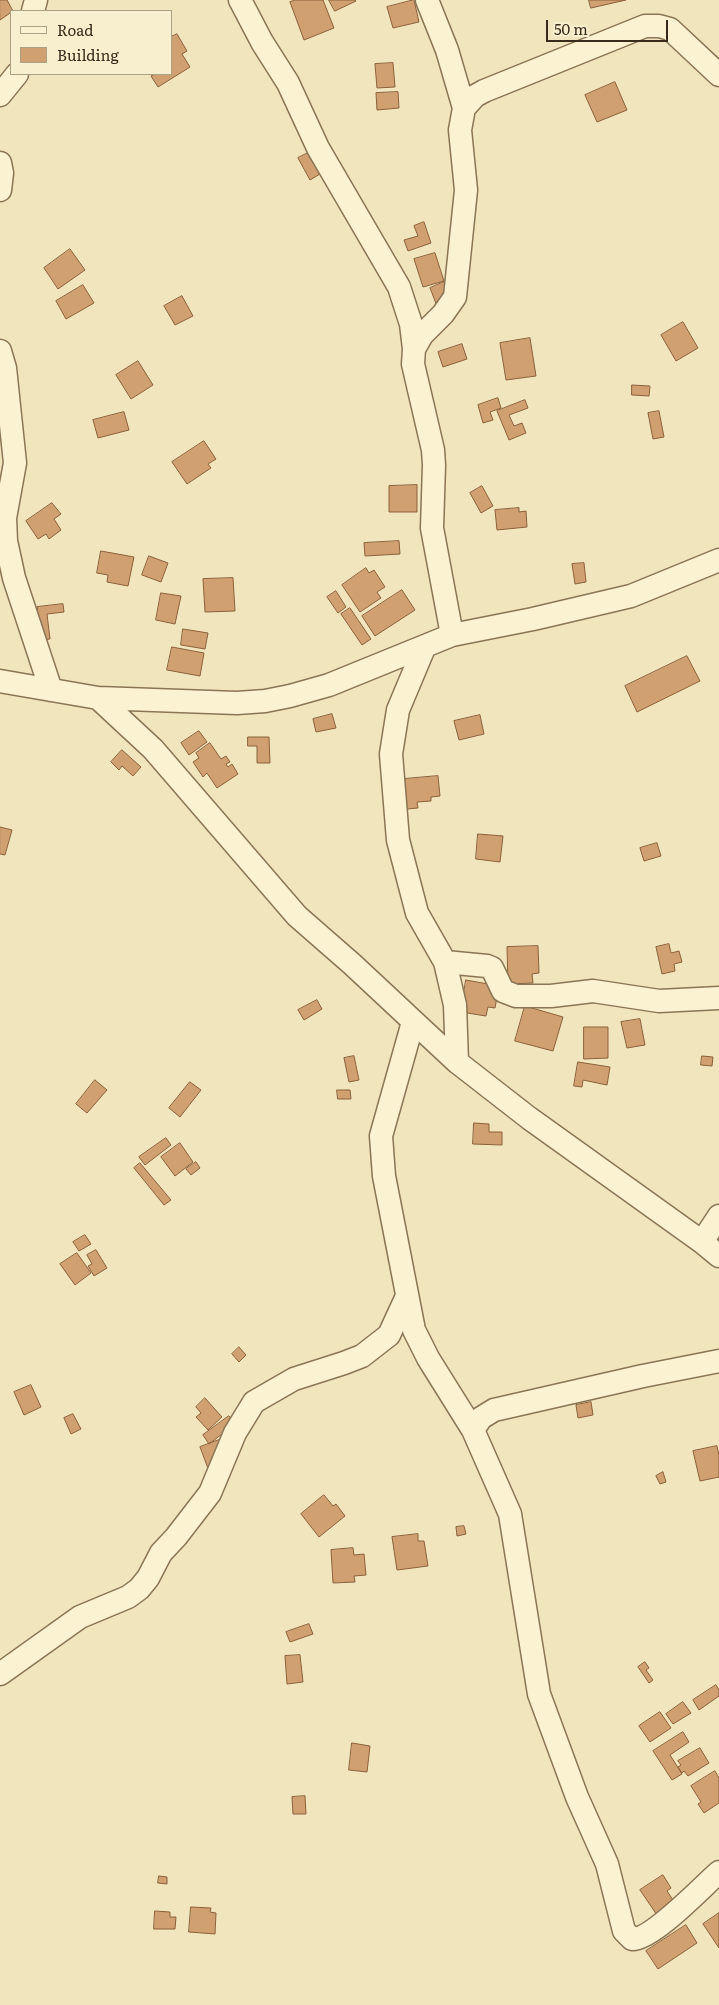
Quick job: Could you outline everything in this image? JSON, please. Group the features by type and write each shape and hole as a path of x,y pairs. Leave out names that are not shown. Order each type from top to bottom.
{"street":[{"path":"240,0 262,42 288,83 314,140 399,287 411,324 415,378 433,450 432,528 452,635"},
{"path":"414,349 422,335 443,314 455,297 466,190 460,130 464,108 447,50 427,0"},
{"path":"464,108 475,96 484,91 646,26 670,29 719,75"},
{"path":"0,95 16,75"},
{"path":"0,351 5,368 15,463 4,518 6,541 14,578 52,690"},
{"path":"0,681 98,698 237,703 265,701 329,685 452,635 533,619 631,596 719,560"},
{"path":"424,648 398,710 391,754 398,840 412,897 424,928 445,962 455,1005 457,1062"},
{"path":"98,698 153,749 298,916 457,1062 529,1118 711,1249 719,1216"},
{"path":"445,962 492,968 503,991 516,996 551,996 593,991 659,1002 719,998"},
{"path":"413,1022 381,1136 384,1176 414,1330 421,1345 473,1430 513,1522 539,1694 577,1797 607,1864 624,1931 632,1939 644,1937 717,1879"},
{"path":"0,1674 80,1617 128,1597 139,1589 148,1578 161,1553 210,1493 235,1434 254,1402 294,1379 362,1356 389,1335 407,1296"},
{"path":"473,1430 481,1418 494,1410 643,1376 719,1361"}],"building":[{"path":"0,0 7,0 12,10 10,10 10,13 0,20"},
{"path":"296,0 323,0 334,28 304,40 290,2"},
{"path":"329,0 355,0 356,1 335,11"},
{"path":"414,0 419,22 393,28 387,7"},
{"path":"589,0 626,0 591,8"},
{"path":"177,34 187,51 182,54 190,67 158,87 151,76 172,75 172,36"},
{"path":"393,63 395,87 377,88 375,64"},
{"path":"615,82 627,110 597,122 585,95"},
{"path":"398,92 399,108 377,110 376,93"},
{"path":"308,153 320,174 310,180 298,158"},
{"path":"424,222 431,243 408,251 404,240 418,236 414,226"},
{"path":"70,249 85,270 58,289 44,268"},
{"path":"435,253 444,281 423,287 414,259"},
{"path":"444,282 452,301 437,306 430,288"},
{"path":"83,285 94,303 66,319 56,301"},
{"path":"182,296 193,316 175,325 164,306"},
{"path":"683,322 698,348 676,361 661,335"},
{"path":"530,338 536,376 506,380 500,343"},
{"path":"462,344 467,359 443,367 438,352"},
{"path":"138,361 153,385 131,399 116,375"},
{"path":"632,385 650,386 649,396 632,395"},
{"path":"498,398 501,408 490,412 493,420 483,423 478,405"},
{"path":"525,400 528,408 509,415 514,426 522,423 526,433 509,440 497,411"},
{"path":"659,411 664,437 653,439 648,413"},
{"path":"124,412 129,430 98,438 93,420"},
{"path":"204,441 216,459 208,464 211,468 187,484 172,462"},
{"path":"417,485 417,512 389,512 389,486"},
{"path":"482,486 493,506 481,513 470,493"},
{"path":"52,503 61,514 54,519 61,530 49,539 46,534 38,539 26,521"},
{"path":"519,508 519,512 526,511 527,527 497,530 495,510"},
{"path":"399,541 400,554 365,556 364,543"},
{"path":"101,551 134,557 128,586 107,582 108,575 97,573"},
{"path":"149,556 168,563 161,582 142,575"},
{"path":"584,563 586,582 575,584 572,564"},
{"path":"366,568 369,573 374,570 385,587 377,592 381,598 360,612 342,585"},
{"path":"233,578 235,611 205,612 203,579"},
{"path":"402,590 415,610 375,636 362,616"},
{"path":"336,591 346,607 338,613 327,597"},
{"path":"161,593 181,596 175,624 156,620"},
{"path":"63,604 64,612 47,614 50,639 41,640 37,607"},
{"path":"350,608 371,639 362,645 341,614"},
{"path":"183,629 208,633 205,649 181,645"},
{"path":"172,647 204,653 200,676 167,670"},
{"path":"687,656 700,681 637,712 625,686"},
{"path":"332,714 336,728 316,732 313,719"},
{"path":"480,715 484,734 459,740 454,721"},
{"path":"199,731 207,742 189,755 181,743"},
{"path":"248,737 269,737 270,763 257,763 257,746 248,746"},
{"path":"210,743 221,759 226,756 230,762 226,764 228,767 232,764 238,774 217,788 207,773 203,777 193,762 199,758 196,753"},
{"path":"122,750 141,767 133,776 122,766 119,770 111,762"},
{"path":"438,776 440,796 431,797 431,801 417,802 418,808 407,809 404,779"},
{"path":"0,827 12,830 5,855 0,854"},
{"path":"478,834 503,836 500,862 476,859"},
{"path":"657,843 661,856 644,861 640,848"},
{"path":"669,944 671,953 679,951 682,962 674,964 675,971 662,974 656,947"},
{"path":"538,946 539,973 532,974 533,983 508,984 507,947"},
{"path":"466,980 499,986 495,1008 488,1007 486,1016 461,1012"},
{"path":"317,1000 322,1009 304,1020 298,1010"},
{"path":"525,1006 563,1017 553,1051 515,1041"},
{"path":"640,1019 645,1045 627,1048 621,1022"},
{"path":"584,1027 608,1027 608,1058 584,1059"},
{"path":"354,1056 359,1080 349,1082 344,1058"},
{"path":"702,1056 713,1057 712,1066 701,1065"},
{"path":"578,1062 610,1067 607,1085 583,1080 582,1087 574,1086"},
{"path":"95,1080 107,1090 87,1113 76,1104"},
{"path":"190,1082 201,1090 180,1117 169,1108"},
{"path":"337,1090 350,1090 351,1099 338,1099"},
{"path":"474,1123 489,1124 489,1132 502,1132 502,1145 473,1144"},
{"path":"166,1138 171,1145 145,1165 139,1157"},
{"path":"180,1143 193,1162 175,1176 161,1157"},
{"path":"196,1162 200,1168 191,1175 186,1169"},
{"path":"140,1163 171,1200 164,1205 134,1168"},
{"path":"85,1235 91,1244 79,1251 73,1242"},
{"path":"96,1250 107,1268 94,1276 88,1266 92,1264 87,1255"},
{"path":"77,1253 91,1273 75,1285 60,1264"},
{"path":"239,1347 246,1355 239,1362 232,1354"},
{"path":"31,1385 41,1407 24,1415 14,1392"},
{"path":"205,1398 222,1417 208,1430 196,1417 201,1413 196,1407"},
{"path":"591,1402 593,1415 578,1418 576,1405"},
{"path":"73,1414 81,1429 71,1434 64,1418"},
{"path":"229,1416 235,1424 209,1444 203,1435"},
{"path":"224,1438 209,1471 200,1447"},
{"path":"717,1446 719,1477 700,1481 693,1451"},
{"path":"663,1472 666,1482 660,1484 656,1476"},
{"path":"324,1495 333,1506 336,1504 345,1516 319,1537 301,1514"},
{"path":"464,1526 466,1534 457,1536 456,1527"},
{"path":"418,1534 418,1541 424,1541 428,1566 397,1570 392,1537"},
{"path":"353,1548 354,1555 364,1554 366,1575 354,1576 355,1582 333,1583 331,1550"},
{"path":"309,1624 313,1634 290,1642 286,1632"},
{"path":"300,1655 303,1682 287,1684 285,1656"},
{"path":"645,1662 649,1668 646,1670 653,1680 649,1683 638,1667"},
{"path":"716,1685 719,1690 719,1696 699,1710 693,1700"},
{"path":"683,1702 691,1713 673,1724 666,1714"},
{"path":"660,1712 671,1728 650,1742 639,1726"},
{"path":"683,1732 689,1742 670,1755 682,1774 672,1780 653,1751"},
{"path":"352,1743 370,1746 367,1772 349,1770"},
{"path":"700,1748 709,1763 688,1776 684,1771 682,1773 678,1767 681,1765 678,1761"},
{"path":"715,1771 719,1778 719,1803 704,1813 698,1804 701,1802 691,1786"},
{"path":"305,1796 306,1814 293,1814 292,1797"},
{"path":"663,1875 671,1888 667,1891 677,1906 659,1918 640,1890"},
{"path":"159,1876 167,1877 167,1884 158,1883"},
{"path":"191,1907 211,1908 210,1912 216,1913 215,1934 189,1932"},
{"path":"155,1911 170,1912 170,1917 176,1917 175,1929 154,1929"},
{"path":"719,1913 719,1948 703,1924"},
{"path":"686,1925 697,1943 658,1969 646,1951"}]}
